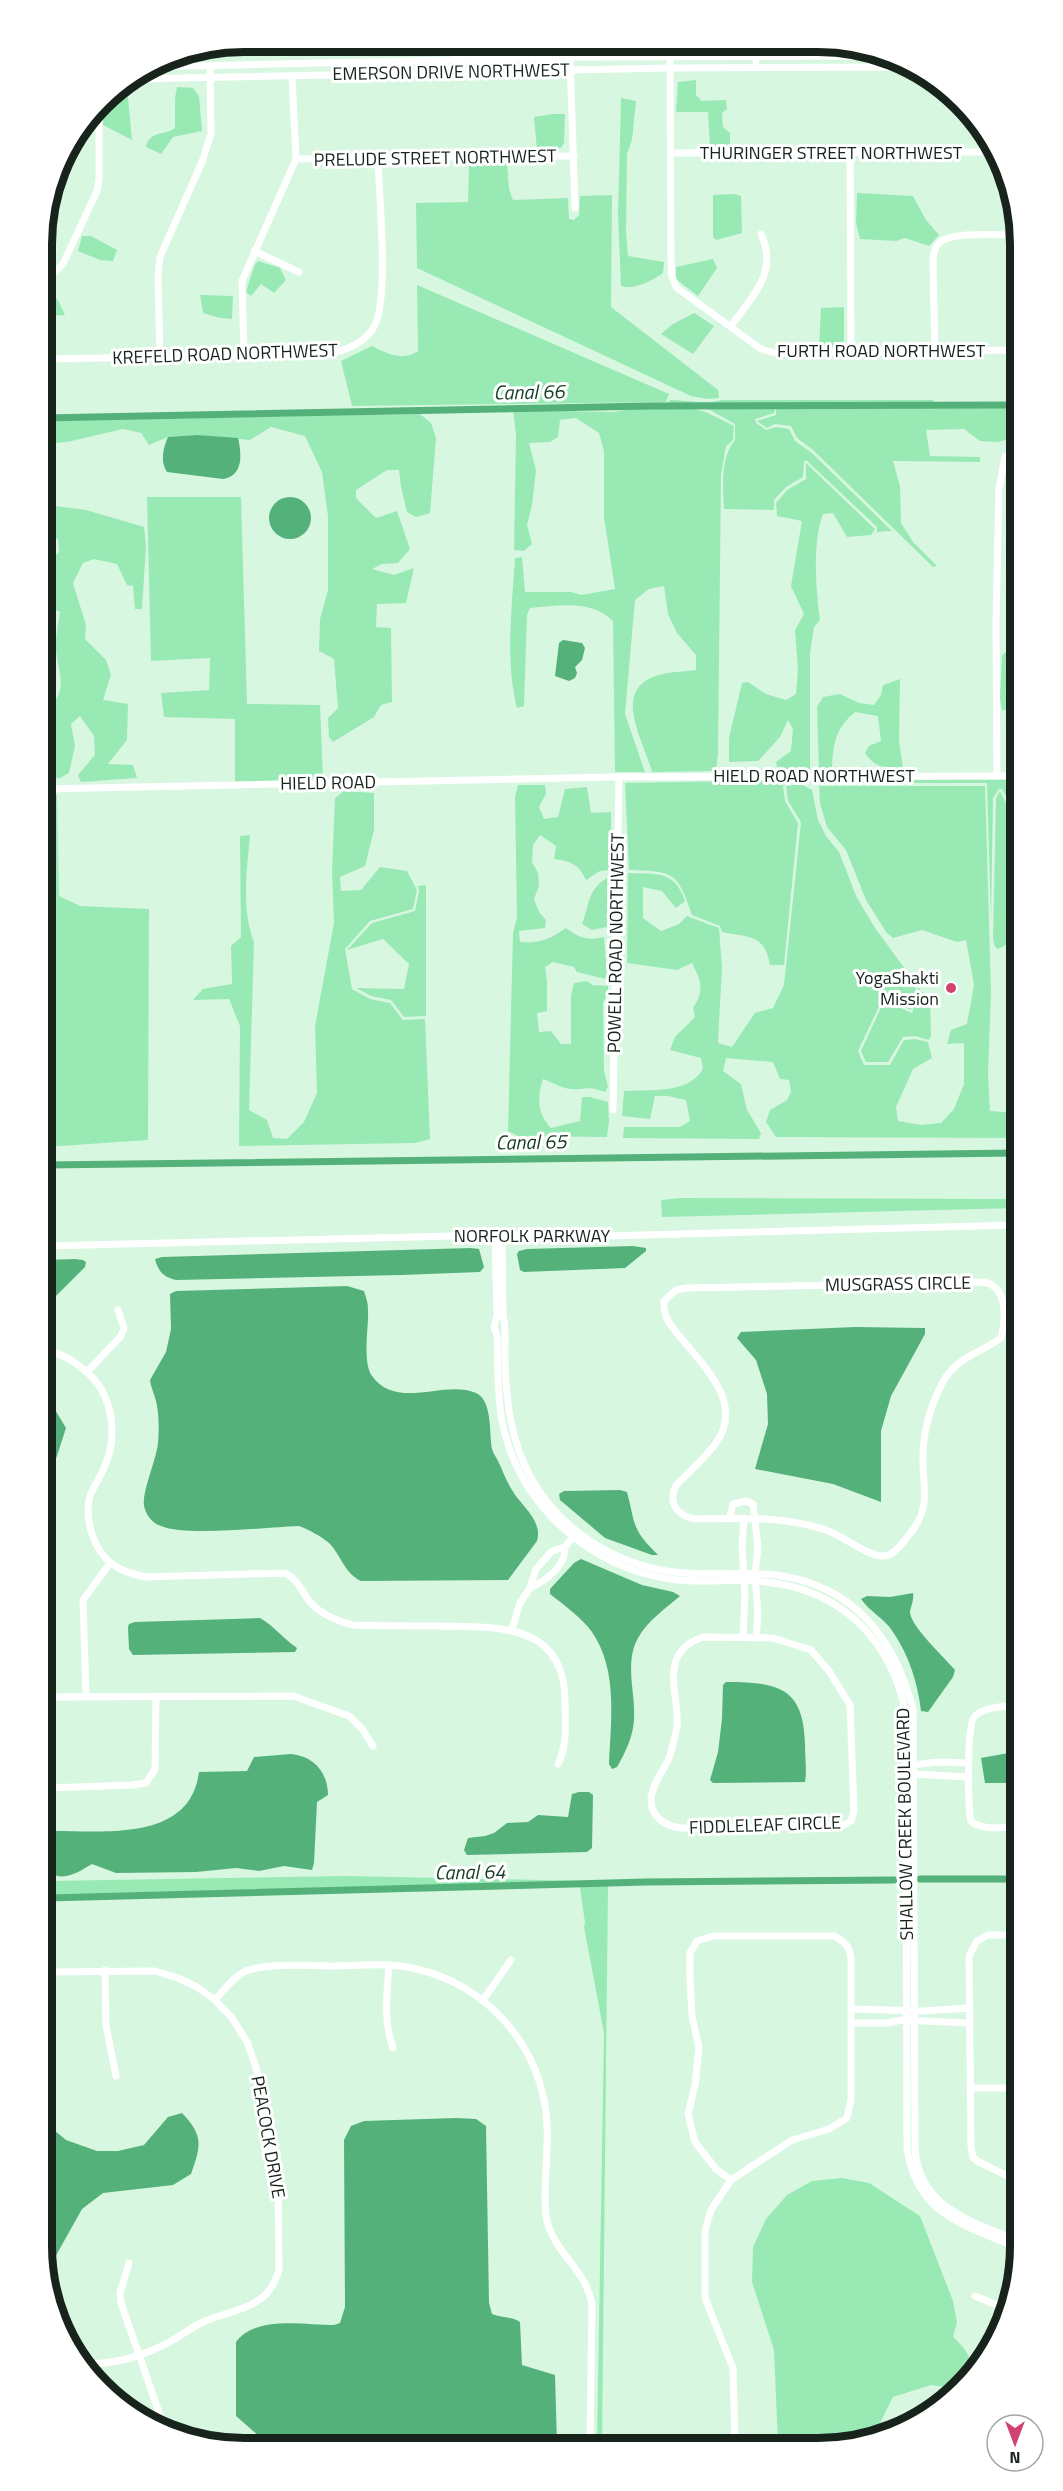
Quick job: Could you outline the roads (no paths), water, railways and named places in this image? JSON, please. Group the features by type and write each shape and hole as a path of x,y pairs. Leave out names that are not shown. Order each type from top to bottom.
{"street":[{"path":"456,53 456,72"},
{"path":"756,56 756,68"},
{"name":"EMERSON DRIVE NORTHWEST","path":"172,67 570,57 856,56"},
{"path":"570,57 575,208"},
{"name":"FURTH ROAD NORTHWEST","path":"670,57 672,278 677,288 761,349 775,353 1010,350"},
{"path":"160,357 158,276 160,257 202,162 211,134 210,66"},
{"name":"EMERSON DRIVE NORTHWEST","path":"147,79 670,68 894,68"},
{"path":"244,355 242,281 296,159 292,76"},
{"path":"53,273 63,264 97,191 99,119"},
{"name":"THURINGER STREET NORTHWEST","path":"671,153 987,152"},
{"path":"850,153 850,353"},
{"name":"PRELUDE STREET NORTHWEST","path":"296,159 574,156"},
{"name":"KREFELD ROAD NORTHWEST","path":"53,359 329,354 347,350 363,339 374,326 382,302 378,159"},
{"path":"731,326 767,272 766,246 761,234"},
{"path":"935,352 933,266 934,251 939,242 955,236 1010,235"},
{"path":"254,251 298,272"},
{"path":"997,776 996,624 999,489 1005,456"},
{"name":"HIELD ROAD NORTHWEST","path":"616,777 1010,776"},
{"name":"HIELD ROAD","path":"53,789 616,777"},
{"name":"POWELL ROAD NORTHWEST","path":"613,1110 616,777"},
{"name":"NORFOLK PARKWAY","path":"53,1246 498,1235 606,1236 1010,1225"},
{"name":"SHALLOW CREEK BOULEVARD","path":"498,1235 503,1315 506,1326 504,1336 505,1379 511,1427 531,1478 575,1533"},
{"name":"SHALLOW CREEK BOULEVARD","path":"498,1235 497,1315 494,1327 497,1335 499,1402 504,1427 524,1481 550,1516 618,1557 646,1567 744,1578 783,1576 807,1582 855,1607 873,1624 891,1648 906,1683 913,1709 910,1765 911,2020 915,2149 918,2168 931,2193 948,2209 1010,2237"},
{"name":"MUSGRASS CIRCLE","path":"960,1282 984,1282 999,1288 1003,1297 1001,1338 958,1363 946,1377 927,1420 924,1443 924,1512 919,1525 893,1554 883,1556 874,1554 827,1530 798,1523 744,1518 686,1518 676,1511 673,1492 677,1484 715,1445 722,1434 725,1404 714,1379 666,1320 664,1301 669,1295 687,1288 960,1282"},
{"path":"87,1372 121,1336 124,1328 118,1310"},
{"path":"53,1353 71,1359 87,1372 102,1391 111,1421 111,1442 106,1463 90,1497 88,1515 96,1545 110,1563 128,1573 145,1577 285,1573 299,1583 312,1605 341,1622 354,1625 485,1626 512,1629 533,1638 550,1652 560,1669 565,1687 565,1750 558,1764"},
{"path":"729,1519 733,1504 746,1501 753,1504 758,1547 755,1578 758,1616 756,1638"},
{"path":"743,1637 744,1518"},
{"path":"530,1587 549,1577 564,1559 565,1547 575,1533"},
{"path":"512,1629 520,1603 530,1587 536,1569 552,1551 565,1547"},
{"path":"543,1560 555,1569"},
{"path":"86,1696 83,1600 110,1563"},
{"name":"FIDDLELEAF CIRCLE","path":"703,1637 743,1637 773,1638 811,1650 841,1688 850,1705 854,1811 851,1821 842,1826 683,1828 667,1825 653,1811 651,1801 653,1791 670,1755 676,1726 678,1707 674,1674 680,1652 690,1642 703,1637"},
{"path":"53,1697 293,1696 349,1716 363,1730 373,1746"},
{"path":"53,1788 132,1785 146,1782 155,1769 156,1697"},
{"path":"1010,1706 980,1712 972,1718 969,1726 969,1815 976,1826 1010,1827"},
{"path":"910,1765 938,1762 969,1763"},
{"path":"910,1774 969,1776"},
{"path":"1010,1935 988,1935 977,1941 969,1956 971,2147 973,2157 983,2166 1010,2178"},
{"path":"731,2180 716,2169 695,2142 688,2114 695,2085 699,2048 692,2016 690,1953 697,1941 713,1936 834,1936 844,1941 849,1949 852,2023 851,2100 847,2118 829,2129 792,2140 731,2180 711,2210 705,2231 705,2298 733,2368 735,2438"},
{"path":"483,2000 511,1960"},
{"path":"389,1965 386,2029 393,2048"},
{"path":"215,2000 231,1982 251,1969 389,1965 429,1971 460,1985 483,2000 505,2020 522,2044 541,2083 548,2125 548,2225 582,2276 589,2290 592,2304 590,2438"},
{"path":"105,1971 106,2025 116,2076"},
{"name":"PEACOCK DRIVE","path":"53,1972 155,1971 178,1978 215,2000 232,2018 247,2042 255,2067 280,2187 279,2270 265,2296 202,2323 169,2343 138,2355 111,2362 93,2363"},
{"path":"852,2008 911,2011 970,2008"},
{"path":"852,2023 887,2024 911,2020 970,2023"},
{"name":"SHALLOW CREEK BOULEVARD","path":"911,2020 907,2148 915,2181 925,2198 944,2216 1010,2244"},
{"path":"970,2088 1010,2089"},
{"path":"129,2263 120,2293 138,2355 162,2420"},
{"path":"975,2296 1000,2306"}],"waterway":[{"name":"Canal 66","path":"53,418 650,406 1010,405"},
{"name":"Canal 65","path":"53,1165 1010,1153"},
{"name":"Canal 64","path":"920,1879 1010,1879"},
{"name":"Canal 64","path":"53,1898 646,1882 894,1880"}],"place":[{"name":"YogaShakti Mission","path":"951,988"}]}
